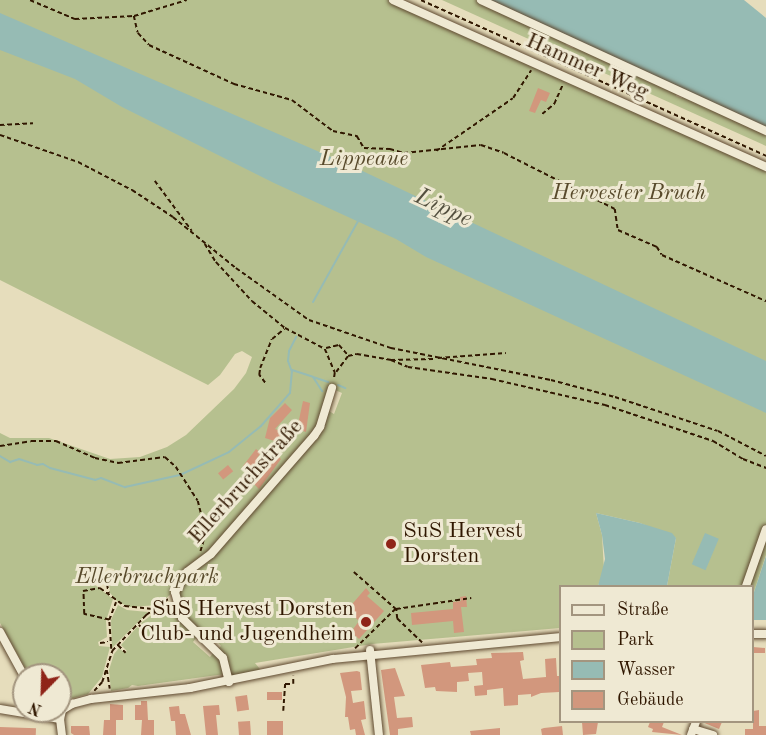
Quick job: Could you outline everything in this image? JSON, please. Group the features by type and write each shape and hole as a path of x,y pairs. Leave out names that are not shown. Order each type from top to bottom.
{"street":[{"name":"Hammer Weg","path":"393,0 766,167"},
{"path":"481,0 766,131"},
{"name":"Ellerbruchstraße","path":"175,592 187,572 211,554 314,436 326,411 332,388"},
{"path":"746,585 766,530"},
{"path":"175,592 177,610 182,618 223,658 229,682"},
{"path":"0,632 17,663"},
{"path":"72,704 91,699 229,682 370,652 429,650 559,637"},
{"path":"370,652 379,735"},
{"path":"693,729 713,735"}],"path":[{"path":"30,0 75,19 134,16 187,0"},
{"path":"421,0 766,156"},
{"path":"134,16 138,33 149,45 234,84 292,100 333,131 357,136 364,148 404,153 436,152 481,145 504,153 615,209 618,230 657,247 662,255 766,301"},
{"path":"436,152 518,93 535,63"},
{"path":"542,114 554,104 566,77"},
{"path":"0,125 33,123"},
{"path":"0,135 52,152 103,174 159,207 194,233"},
{"path":"155,181 202,241 298,315 391,348 532,376 615,397 718,431 766,456"},
{"path":"202,241 233,283 285,328 326,349 335,373 348,356 357,354 391,360 419,370 492,379 604,405 712,441 743,459 766,468"},
{"path":"265,383 259,375 260,368 272,339 285,328"},
{"path":"326,349 339,345 348,356"},
{"path":"391,360 506,353"},
{"path":"0,446 31,441 56,441 106,462 165,457 179,471 198,501 206,533 200,553"},
{"path":"354,572 396,609 397,619 429,650"},
{"path":"97,573 106,577 111,596"},
{"path":"109,620 84,614 83,591 100,588 125,606 168,609 182,618"},
{"path":"90,695 102,682 112,651 154,609 175,592"},
{"path":"353,651 379,623 396,609 471,598"},
{"path":"112,651 109,642 109,620 117,601"},
{"path":"376,620 379,623"},
{"path":"138,624 146,632"},
{"path":"100,643 109,642"},
{"path":"118,645 126,653"},
{"path":"107,669 111,692"},
{"path":"283,711 285,684 293,684 292,675"}],"green space":[{"path":"0,0 397,0 766,168 766,555 754,592 754,585 667,585 676,538 640,523 596,513 602,535 604,570 598,585 559,585 559,628 372,644 255,663 264,674 229,682 216,651 221,646 204,628 198,634 177,610 181,578 171,594 158,605 130,607 118,602 110,593 109,582 116,578 114,569 99,566 97,574 105,578 106,582 95,585 113,599 106,621 107,637 98,642 99,646 110,647 102,677 88,694 72,698 72,663 22,663 0,623 0,433 10,438 49,438 110,459 140,457 167,447 186,435 234,389 246,373 252,357 242,351 235,354 220,375 208,385 0,280","holes":["335,390 342,393 334,414 329,411"]},
{"path":"442,0 476,0 567,42 566,45 573,48 574,46 677,93 676,96 682,98 683,96 766,134 766,146"},
{"path":"118,605 127,610 148,612 112,648 111,620"},
{"path":"158,610 172,612 197,637 193,642 210,657 214,652 220,658 225,674 132,685 111,691 109,670 114,654 119,648 125,653 127,651 121,645 137,627 145,632 147,630 141,623"}],"water":[{"path":"490,0 744,0 766,18 766,128"},
{"name":"Lippe","path":"0,13 354,167 766,361 766,413 426,257 396,239 274,183 122,107 75,79 0,50"},
{"path":"596,513 672,533 676,538 667,585 598,585 605,559"},
{"path":"705,533 719,539 706,570 692,564"},
{"path":"766,556 766,620 754,620 754,592"}],"building":[{"path":"538,88 550,93 546,102 541,100 535,113 529,111"},
{"path":"303,401 310,403 306,432 297,429"},
{"path":"285,403 292,410 275,429 287,433 284,444 265,438 270,418"},
{"path":"256,449 261,453 257,458 266,466 276,454 281,459 259,489 248,478 251,474 243,466"},
{"path":"228,465 233,471 223,479 218,473"},
{"path":"366,588 370,593 367,596 384,611 359,639 351,632 359,621 347,610"},
{"path":"466,596 467,607 461,607 464,632 454,633 453,621 412,625 411,613 453,609 453,602 461,601 460,597"},
{"path":"754,647 765,648 765,653 754,653"},
{"path":"523,652 524,660 520,661 523,679 546,677 545,659 556,658 559,692 541,693 531,697 531,694 518,695 518,705 504,706 503,688 487,690 487,695 475,696 474,686 483,685 482,672 468,673 469,681 457,682 457,692 436,691 435,687 425,688 421,665 450,662 451,667 477,665 476,659 492,658 491,653"},
{"path":"395,668 405,696 394,697 397,718 412,717 413,727 398,729 398,735 390,735 381,670"},
{"path":"360,672 362,690 351,691 353,703 364,701 366,719 361,720 365,735 356,735 355,729 350,730 348,717 345,717 346,697 340,673"},
{"path":"267,692 282,692 282,700 267,700"},
{"path":"247,695 249,710 237,712 235,697"},
{"path":"141,701 147,701 148,720 154,720 154,735 141,735 142,720 135,720 135,705 141,705"},
{"path":"110,704 123,705 123,720 116,720 116,735 103,735 104,720 110,720"},
{"path":"219,705 220,715 216,715 218,735 206,735 203,706"},
{"path":"179,706 180,714 185,714 191,735 176,735 175,721 171,721 169,707"},
{"path":"759,710 759,726 766,726 766,735 745,735 745,729 753,729 754,711"},
{"path":"250,721 251,735 239,735 238,722"},
{"path":"267,721 283,721 283,735 267,735"},
{"path":"582,723 598,723 596,734 583,735"},
{"path":"650,723 664,723 662,727 682,735 652,732 653,729 648,727"},
{"path":"704,723 722,723 719,729"},
{"path":"71,726 89,726 90,735 74,735 71,733"},
{"path":"562,726 563,735 542,735 541,729"},
{"path":"0,727 36,728 36,735 0,735"},
{"path":"500,728 500,735 471,735 470,731"}],"waterway":[{"path":"313,302 358,221"},
{"path":"0,456 10,462 19,459 37,465 43,464 95,480 101,478 125,487 180,475 229,452 261,426 290,393 292,372 288,361 289,351 296,337"},
{"path":"292,370 313,377 322,391"},
{"path":"313,377 328,382"},
{"path":"338,385 345,388"}],"place":[{"name":"SuS Hervest Dorsten","path":"391,544"},
{"name":"SuS Hervest Dorsten Club- und Jugendheim","path":"366,622"}],"park label":[{"name":"Lippeaue","path":"364,160"},
{"name":"Hervester Bruch","path":"629,194"},
{"name":"Ellerbruchpark","path":"147,578"}]}
